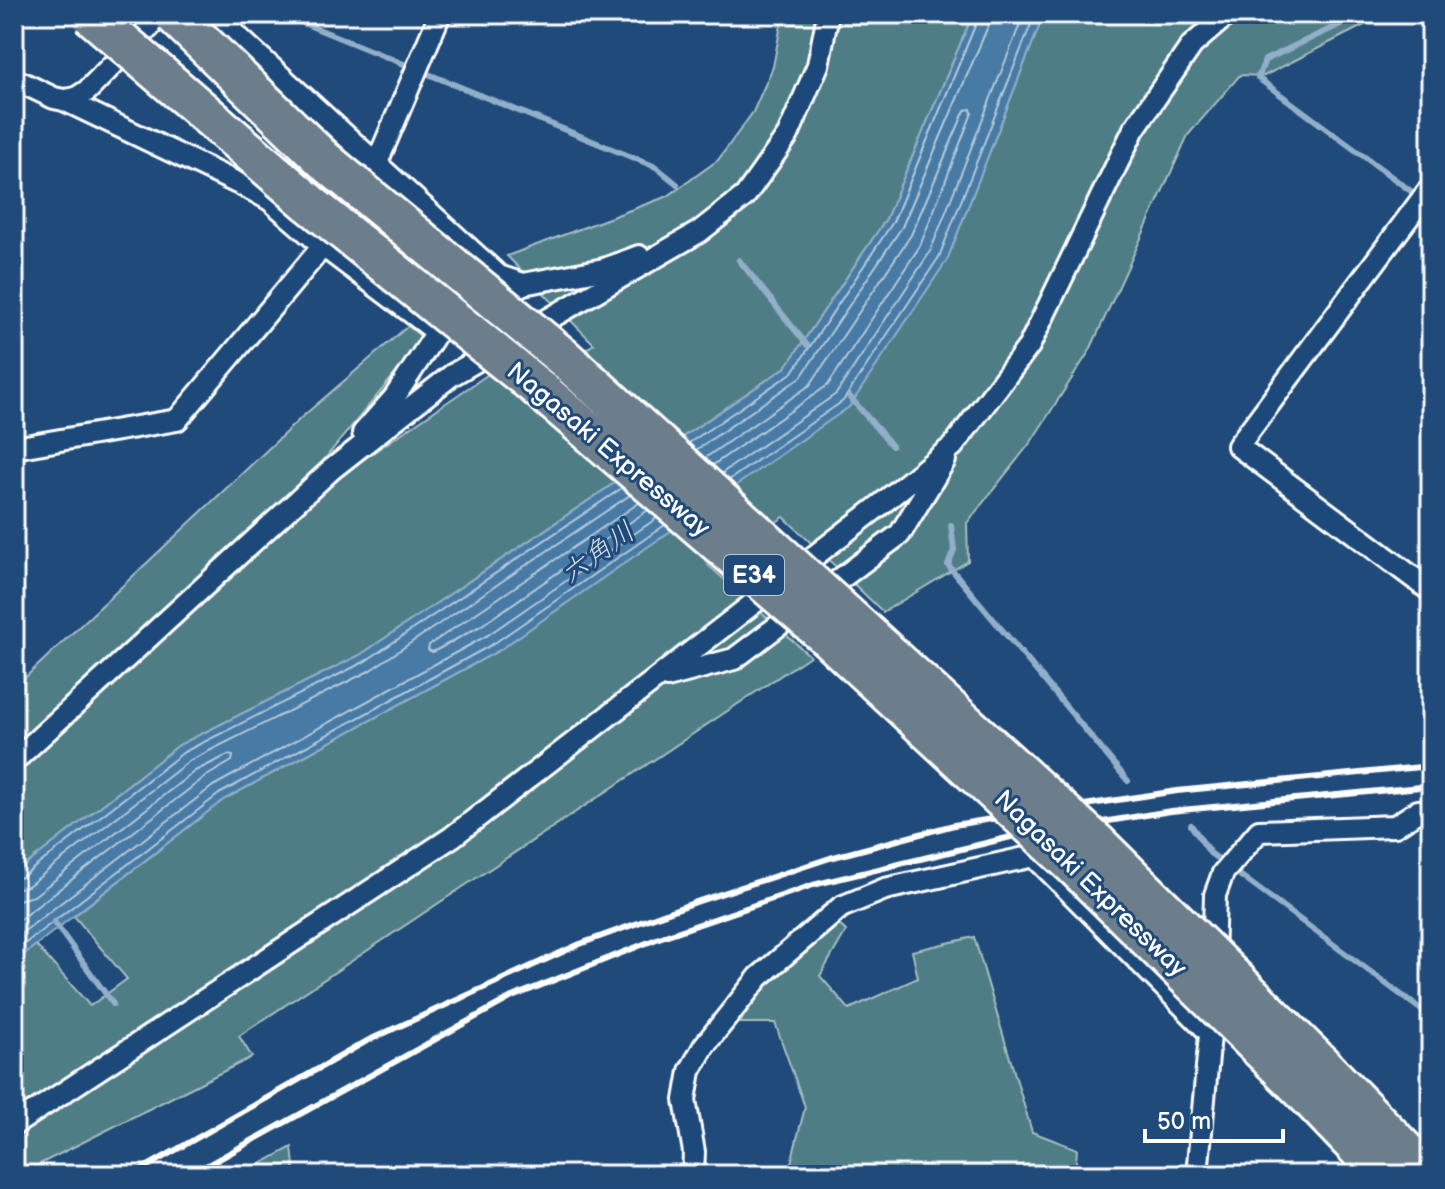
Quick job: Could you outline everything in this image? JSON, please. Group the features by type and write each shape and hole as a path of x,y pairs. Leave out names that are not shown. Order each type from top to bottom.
{"highway":[{"name":"Nagasaki Expressway","path":"90,14 309,203 537,387 826,636 1072,864 1300,1088 1383,1175"},
{"name":"Nagasaki Expressway","path":"173,14 324,160 564,358 1096,842 1429,1175"}],"street":[{"path":"64,100 76,98 87,91 162,14"},
{"path":"213,14 499,276 523,284"},
{"path":"376,165 440,14"},
{"path":"14,761 332,469 452,375 699,232 745,196 788,135 818,65 828,14"},
{"path":"654,681 734,659 900,534 953,446 1029,346 1134,129 1192,45 1228,14"},
{"path":"14,79 270,200 323,246 437,332"},
{"path":"1424,196 1238,446 1431,591"},
{"path":"332,469 394,398 437,332 523,284 604,269 699,232"},
{"path":"14,448 177,420 323,246"},
{"path":"14,1125 452,837 953,446"},
{"path":"1197,1175 1211,1034 1215,895 1229,865 1259,831 1395,826 1418,811 1431,810"},
{"path":"693,1175 694,1152 685,1100 690,1071 704,1046 759,977 841,907 885,889 1034,856 1211,1034"}],"green space":[{"path":"783,14 973,14 886,219 786,367 360,655 179,745 14,874 14,688 302,417 408,326 424,339 317,468 333,480 490,373 512,394 594,344 507,256 668,196 718,160 753,112 773,67"},
{"path":"1044,14 1386,14 1264,76 1240,75 1188,135 1090,350 1031,442 967,523 968,561 883,612 784,517 708,565 810,656 239,1036 252,1057 18,1175 14,1170 14,962 36,945 90,1006 127,979 74,916 223,800 498,651 947,260"},
{"path":"834,920 846,931 820,976 849,1009 918,978 912,951 974,937 1032,1132 1077,1149 1075,1175 788,1175 805,1107 775,1023 740,1023 768,976"},
{"path":"292,1147 295,1175 240,1175"}],"water":[{"name":"六角川","path":"973,14 1044,14 947,260 849,407 498,651 223,800 14,962 14,874 179,745 360,655 786,367 886,219"}],"waterway":[{"path":"281,14 656,167 677,184"},
{"path":"1362,14 1265,60 1258,78 1431,206"},
{"path":"739,260 807,345"},
{"path":"850,397 892,446"},
{"path":"951,525 954,550 948,565 1128,781"},
{"path":"1191,825 1210,853 1431,1017"},
{"path":"54,922 113,1004"}],"railway":[{"path":"132,1175 367,1041 580,944 830,858 954,825 998,818 1177,791 1431,766"},
{"path":"190,1175 512,997 659,938 813,885 1015,836 1171,811 1431,786"}]}
